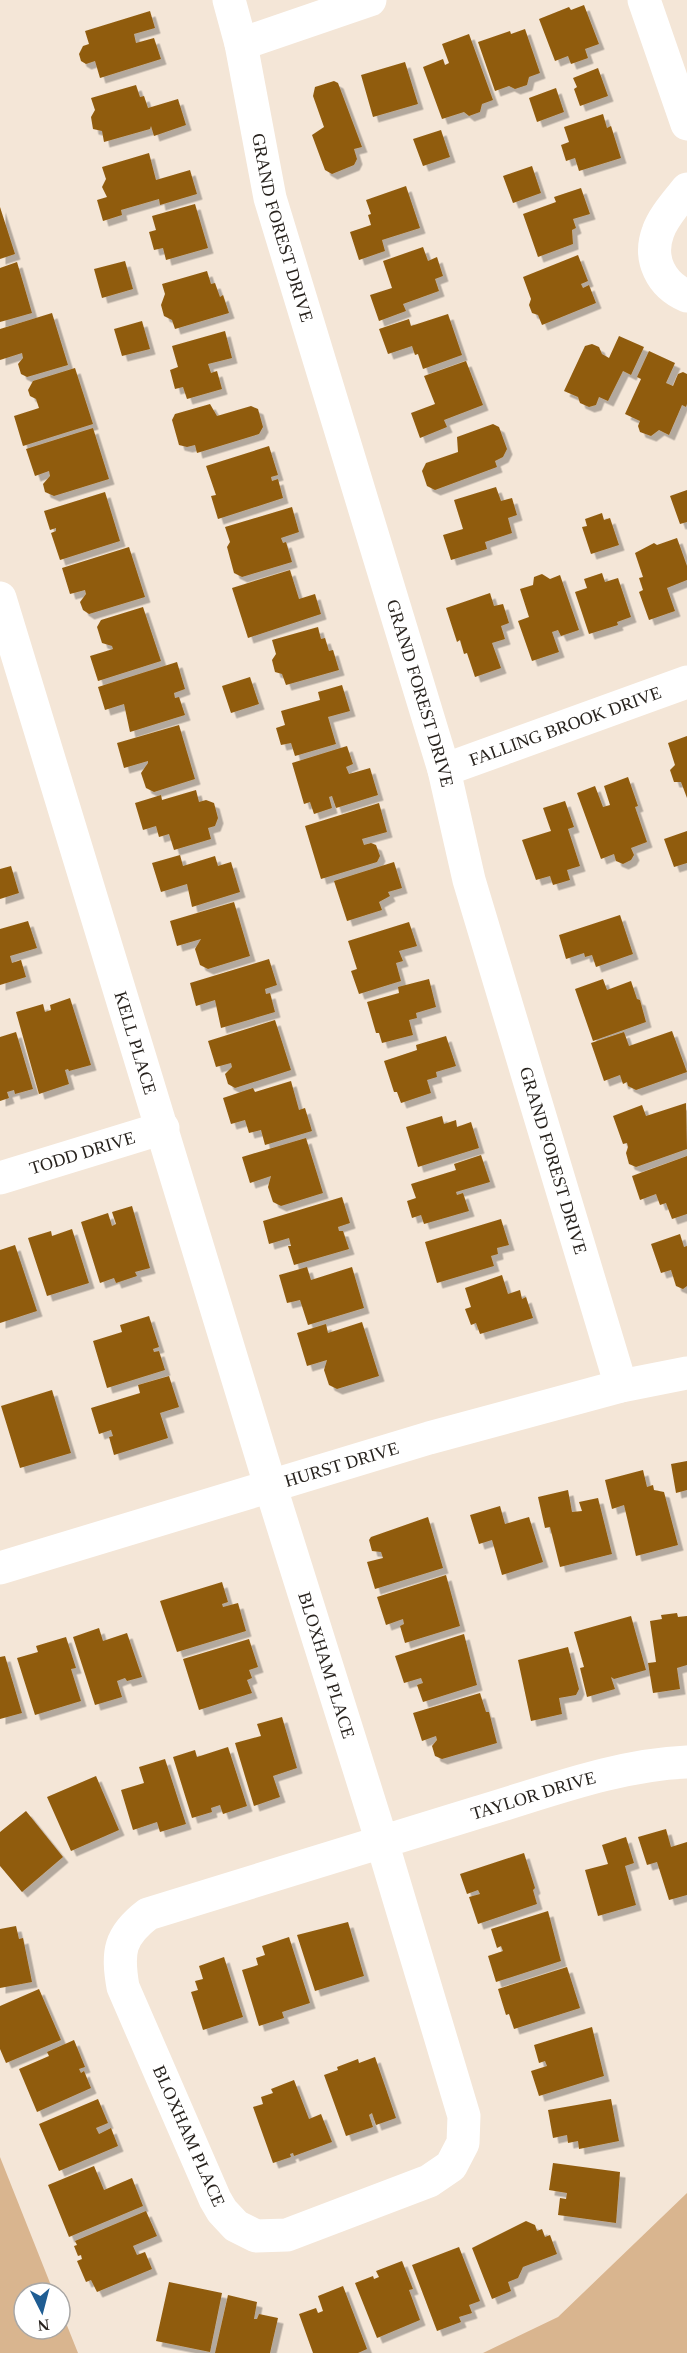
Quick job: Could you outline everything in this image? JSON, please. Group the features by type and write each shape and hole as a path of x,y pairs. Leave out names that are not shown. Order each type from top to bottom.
{"street":[{"name":"GRAND FOREST DRIVE","path":"229,0 241,44 270,198 444,770 469,880 621,1386"},
{"path":"241,44 370,0"},
{"path":"644,0 687,124"},
{"path":"687,189 658,230 653,248 656,265 662,277 670,287 687,296"},
{"name":"KELL PLACE","path":"0,598 6,640 163,1128 271,1488"},
{"name":"FALLING BROOK DRIVE","path":"444,770 687,682"},
{"name":"TODD DRIVE","path":"0,1178 163,1128"},
{"name":"HURST DRIVE","path":"0,1568 271,1488 429,1438 621,1386 687,1373"},
{"name":"BLOXHAM PLACE","path":"271,1488 382,1842 464,2116 463,2143 451,2166 429,2181 286,2235 256,2236 236,2226 222,2211 215,2199 123,1987 119,1965 122,1941 135,1924 148,1914 382,1842"},
{"name":"TAYLOR DRIVE","path":"382,1842 615,1772 666,1763 687,1762"}],"shaded area":[{"path":"0,2157 49,2281 12,2281 12,2341 72,2341 72,2338 78,2353 0,2353"},
{"path":"687,2193 687,2353 483,2353 558,2317"}],"building":[{"path":"584,5 599,44 585,49 588,58 571,64 568,56 555,61 539,19 569,7 571,10"},
{"path":"150,11 155,28 134,34 136,43 154,38 161,59 100,78 95,61 86,64 81,61 79,54 83,46 89,44 85,31"},
{"path":"525,29 540,73 529,77 527,85 515,89 509,86 495,91 478,42 510,31 511,34"},
{"path":"469,34 493,100 482,104 480,112 469,116 464,112 442,119 423,67 443,59 445,65 449,63 442,44"},
{"path":"405,62 418,104 373,117 361,75"},
{"path":"598,68 608,96 580,106 573,78"},
{"path":"334,81 338,83 362,147 354,149 357,159 354,165 332,174 325,170 312,135 324,127 313,96 315,87"},
{"path":"136,85 140,97 144,96 148,108 178,99 186,125 154,136 151,126 150,129 104,142 102,131 93,129 91,117 95,110 91,98"},
{"path":"556,88 564,112 537,122 529,98"},
{"path":"603,114 607,128 611,126 621,158 579,171 575,158 566,161 561,145 569,142 564,127"},
{"path":"441,130 450,157 423,166 413,139"},
{"path":"149,153 156,180 190,170 197,194 160,205 159,199 121,210 122,215 103,221 97,200 107,197 102,187 106,179 102,167"},
{"path":"532,166 541,193 513,203 503,176"},
{"path":"406,186 420,228 382,240 385,251 359,260 350,232 371,225 368,215 371,214 366,200"},
{"path":"581,188 590,214 573,219 576,228 572,230 573,244 538,257 523,214 556,202 554,197"},
{"path":"195,204 208,248 166,260 163,248 154,250 149,232 156,230 152,216"},
{"path":"0,207 15,254 0,259"},
{"path":"423,247 428,261 437,257 443,276 435,279 439,291 403,304 406,311 379,321 370,295 392,288 383,261"},
{"path":"578,255 588,281 581,284 583,288 589,285 596,303 542,325 538,315 532,313 529,305 531,299 523,277"},
{"path":"125,261 133,289 102,298 94,269"},
{"path":"17,262 32,313 0,322 0,268"},
{"path":"207,271 211,284 215,283 220,297 223,295 229,313 175,329 172,320 164,316 161,305 165,294 162,284"},
{"path":"52,313 68,365 27,377 21,374 18,364 23,358 22,353 0,360 0,329"},
{"path":"448,314 462,355 423,369 418,354 415,355 412,346 388,354 379,329 409,319 411,326"},
{"path":"142,321 150,349 122,356 114,329"},
{"path":"225,331 232,358 208,364 211,373 217,371 222,389 187,399 183,387 175,389 170,370 178,367 172,346"},
{"path":"619,336 644,347 631,375 623,371 608,401 599,397 596,405 589,407 580,403 578,397 564,391 585,346 592,344 599,347 602,354 609,358"},
{"path":"649,351 675,363 666,383 673,386 678,374 683,372 687,374 687,404 686,407 682,405 669,435 659,430 651,436 640,432 638,426 640,421 625,414 641,379 637,377"},
{"path":"466,361 483,405 444,420 447,427 420,438 411,413 435,404 424,376"},
{"path":"75,368 93,424 23,446 14,416 39,408 36,399 30,396 28,390 33,381"},
{"path":"210,404 217,416 251,406 258,409 263,427 259,434 197,453 195,445 187,447 179,445 172,420 175,414"},
{"path":"493,424 499,427 507,449 503,457 495,461 497,467 435,490 427,486 422,471 426,463 458,452 457,437"},
{"path":"93,428 109,479 54,496 45,492 43,484 50,476 49,471 35,476 26,449"},
{"path":"269,446 278,475 271,477 272,481 278,479 283,498 218,519 211,496 216,495 206,466"},
{"path":"496,487 501,501 512,498 517,515 508,518 512,533 485,542 487,549 451,560 443,535 463,529 454,500"},
{"path":"687,490 687,522 680,524 670,496"},
{"path":"105,492 120,541 60,560 51,533 56,531 56,528 50,530 44,511"},
{"path":"292,507 299,532 281,538 283,543 286,542 292,562 242,577 234,573 227,547 230,542 225,527"},
{"path":"602,513 604,520 610,518 619,545 591,554 582,527 587,526 585,519"},
{"path":"677,538 687,566 687,580 667,588 675,611 649,620 639,592 643,590 639,578 643,577 635,553 654,543 657,545"},
{"path":"129,547 145,597 89,614 83,610 80,602 86,594 85,590 70,594 62,568"},
{"path":"290,570 299,599 315,594 321,614 248,638 232,588"},
{"path":"602,573 605,582 618,578 631,617 617,622 618,625 589,634 575,592 587,588 584,579"},
{"path":"542,574 550,579 560,575 579,630 561,636 558,630 552,632 559,652 532,661 518,621 529,617 520,589 533,585 534,577"},
{"path":"490,593 494,606 503,604 509,623 501,626 505,639 492,643 501,668 475,677 467,653 464,654 460,640 457,642 446,608"},
{"path":"143,607 161,661 98,681 90,656 113,649 112,646 102,643 97,627 101,620"},
{"path":"318,627 321,639 325,638 329,651 333,650 339,670 286,685 282,674 275,672 272,660 276,654 272,640"},
{"path":"177,662 185,689 174,693 175,698 179,697 185,715 130,732 124,704 105,710 98,687"},
{"path":"250,677 259,704 231,713 222,686"},
{"path":"342,685 350,711 328,717 336,744 295,756 291,743 281,745 276,728 285,725 281,711 320,700 318,692"},
{"path":"179,725 195,779 154,792 146,788 141,773 148,761 124,768 117,743"},
{"path":"687,736 687,798 681,782 674,782 670,770 675,765 668,743"},
{"path":"347,746 353,764 346,767 349,774 370,768 378,795 336,808 332,796 329,797 332,808 314,814 310,802 304,804 292,763"},
{"path":"628,777 647,842 631,848 634,855 631,860 623,864 616,861 614,854 601,859 577,793 595,786 603,807 610,805 604,786"},
{"path":"196,790 199,802 206,800 214,803 218,818 215,826 208,828 211,839 174,850 169,834 159,837 156,826 143,830 135,803 161,795 162,800"},
{"path":"565,801 574,827 568,829 580,866 567,870 570,880 553,885 550,876 536,880 522,840 551,831 543,808"},
{"path":"379,803 387,832 362,839 364,845 371,843 376,845 380,856 377,862 321,879 305,826"},
{"path":"687,831 687,863 674,867 664,839"},
{"path":"180,855 183,866 215,856 218,866 231,862 240,892 192,907 187,884 161,892 152,863"},
{"path":"394,862 402,888 388,892 390,896 379,902 382,910 347,921 334,881"},
{"path":"11,866 19,893 0,899 0,869"},
{"path":"234,902 250,956 208,969 200,965 195,949 201,939 177,946 170,921"},
{"path":"620,915 633,954 596,967 592,955 585,957 584,953 566,959 559,935"},
{"path":"28,921 37,948 10,956 12,963 21,960 26,977 0,985 0,929"},
{"path":"409,922 417,946 399,951 403,961 396,963 401,981 359,994 351,971 357,969 348,941"},
{"path":"269,959 277,985 265,989 266,994 270,993 275,1012 221,1028 215,1000 196,1006 190,983"},
{"path":"429,979 436,1007 416,1013 417,1018 409,1020 413,1035 382,1043 379,1033 376,1033 367,1002 399,993 398,987"},
{"path":"603,979 607,990 631,981 637,999 640,1000 646,1022 593,1041 575,989"},
{"path":"70,998 91,1065 65,1070 69,1084 39,1094 16,1012 43,1004 45,1012 51,1010 50,1005"},
{"path":"275,1020 291,1070 235,1088 228,1084 225,1074 232,1067 231,1063 216,1067 208,1041"},
{"path":"672,1031 687,1072 636,1090 628,1086 627,1082 623,1084 620,1075 604,1081 591,1043 624,1032 629,1046"},
{"path":"16,1032 33,1089 15,1094 14,1090 7,1092 9,1098 0,1101 0,1037"},
{"path":"446,1036 456,1066 436,1072 437,1077 427,1080 431,1093 401,1103 397,1092 394,1092 384,1061 417,1050 416,1045"},
{"path":"291,1081 299,1110 305,1108 312,1131 265,1145 261,1130 249,1133 245,1120 231,1124 223,1098 253,1088 255,1092"},
{"path":"686,1103 687,1149 636,1167 629,1164 626,1153 627,1143 623,1144 613,1116 642,1105 646,1116"},
{"path":"442,1116 444,1124 456,1120 457,1127 471,1122 479,1148 418,1167 406,1127"},
{"path":"306,1138 323,1193 281,1206 273,1202 268,1187 271,1176 250,1183 242,1157"},
{"path":"481,1155 490,1182 456,1192 457,1195 463,1193 469,1211 424,1224 421,1215 412,1218 407,1201 416,1198 411,1184 456,1170 454,1164"},
{"path":"687,1156 687,1214 672,1219 666,1203 660,1205 656,1194 640,1200 632,1176"},
{"path":"342,1197 350,1223 338,1227 339,1231 343,1231 349,1249 294,1265 288,1246 291,1246 289,1238 269,1244 263,1221"},
{"path":"132,1206 150,1268 135,1272 137,1276 116,1283 114,1278 100,1283 81,1222 108,1213 112,1226 116,1224 112,1212"},
{"path":"501,1219 509,1245 497,1248 498,1254 491,1256 494,1266 437,1283 425,1242"},
{"path":"72,1229 89,1283 47,1296 28,1238 51,1231 52,1236"},
{"path":"680,1234 684,1247 687,1246 687,1286 683,1289 676,1286 671,1270 661,1273 651,1244"},
{"path":"15,1245 37,1311 0,1323 0,1250"},
{"path":"307,1267 311,1280 352,1267 364,1308 308,1325 300,1300 287,1303 279,1275"},
{"path":"502,1275 508,1294 520,1290 522,1299 526,1297 533,1318 480,1334 476,1323 471,1325 465,1309 471,1307 465,1288"},
{"path":"149,1316 159,1347 153,1349 154,1352 159,1351 165,1370 107,1388 93,1341 122,1332 120,1325"},
{"path":"362,1322 379,1376 337,1389 329,1385 324,1370 327,1360 307,1366 297,1333 326,1324 328,1333"},
{"path":"169,1376 179,1407 160,1413 168,1438 114,1455 109,1437 113,1436 111,1430 99,1434 91,1408 140,1393 138,1385"},
{"path":"52,1390 71,1453 20,1468 1,1406"},
{"path":"687,1461 687,1490 676,1493 671,1464"},
{"path":"643,1470 647,1487 653,1485 654,1490 664,1492 678,1545 636,1556 624,1505 612,1509 605,1480"},
{"path":"568,1490 572,1512 582,1511 579,1502 598,1498 612,1554 560,1567 550,1527 545,1528 538,1497"},
{"path":"500,1506 505,1524 529,1517 543,1562 502,1575 492,1540 479,1544 470,1515"},
{"path":"428,1517 443,1568 375,1589 367,1562 383,1558 381,1552 372,1551 369,1540 371,1537"},
{"path":"446,1575 460,1626 405,1643 400,1626 404,1624 403,1619 386,1625 377,1597"},
{"path":"222,1582 228,1602 222,1604 223,1607 238,1603 246,1631 177,1652 160,1601"},
{"path":"677,1613 678,1617 687,1616 687,1665 677,1668 680,1689 653,1693 648,1663 656,1662 650,1621 662,1619 661,1615"},
{"path":"631,1616 646,1670 614,1679 611,1677 615,1689 587,1697 580,1668 584,1667 574,1632"},
{"path":"99,1628 103,1641 127,1633 142,1677 117,1681 122,1697 95,1705 73,1637"},
{"path":"464,1634 477,1685 423,1702 417,1685 423,1683 421,1678 404,1683 395,1656"},
{"path":"66,1637 76,1668 71,1669 81,1701 35,1715 17,1658 38,1652 36,1646"},
{"path":"249,1639 258,1667 249,1670 252,1678 247,1680 252,1693 199,1710 183,1659"},
{"path":"568,1647 579,1689 576,1695 559,1698 562,1714 531,1721 518,1660"},
{"path":"5,1656 22,1713 0,1719 0,1657"},
{"path":"480,1693 486,1712 489,1712 497,1743 442,1759 435,1756 432,1746 437,1740 436,1736 422,1741 413,1713"},
{"path":"282,1717 297,1768 273,1776 280,1797 254,1806 235,1743 261,1736 257,1724"},
{"path":"228,1747 247,1806 223,1814 220,1805 211,1808 212,1812 192,1818 173,1757 195,1750 197,1757"},
{"path":"165,1759 186,1824 160,1832 157,1822 133,1830 121,1790 144,1783 139,1767"},
{"path":"96,1776 119,1830 71,1851 47,1797"},
{"path":"26,1811 63,1857 22,1892 0,1866 0,1832"},
{"path":"666,1829 671,1847 687,1842 687,1895 669,1900 657,1862 647,1865 638,1837"},
{"path":"626,1837 634,1863 625,1866 636,1905 598,1916 585,1870 608,1864 602,1845"},
{"path":"524,1853 535,1888 533,1890 537,1904 478,1924 469,1897 480,1894 478,1890 467,1894 460,1874"},
{"path":"548,1911 561,1961 496,1982 488,1956 503,1951 501,1946 497,1948 491,1929"},
{"path":"348,1922 364,1976 315,1991 297,1935"},
{"path":"16,1926 19,1939 23,1938 32,1982 0,1988 0,1929"},
{"path":"289,1937 310,2003 282,2012 284,2018 259,2026 242,1970 258,1965 256,1958 265,1955 262,1946"},
{"path":"224,1957 243,2017 203,2030 191,1992 198,1990 195,1981 203,1979 199,1966"},
{"path":"567,1967 580,2008 514,2029 509,2014 506,2015 498,1989"},
{"path":"39,1989 61,2040 6,2063 0,2049 0,2006"},
{"path":"592,2027 604,2076 539,2096 531,2071 547,2066 545,2061 539,2063 534,2045"},
{"path":"74,2040 85,2067 79,2069 81,2073 84,2071 91,2088 37,2112 19,2069 49,2056 47,2052"},
{"path":"375,2057 396,2118 376,2125 372,2113 369,2115 373,2127 346,2136 324,2075 358,2059 359,2063"},
{"path":"294,2080 309,2119 321,2114 332,2142 294,2156 293,2153 290,2154 291,2157 273,2163 253,2107 263,2104 261,2097 273,2093 271,2089"},
{"path":"98,2099 108,2123 96,2128 99,2134 111,2128 118,2146 59,2171 39,2124"},
{"path":"611,2099 619,2141 579,2149 578,2141 568,2143 567,2135 553,2138 548,2110"},
{"path":"553,2163 620,2172 616,2223 558,2215 560,2198 566,2199 567,2193 549,2190"},
{"path":"94,2166 104,2190 132,2178 143,2206 69,2237 48,2185"},
{"path":"146,2211 157,2236 133,2246 137,2255 145,2252 152,2269 97,2292 91,2280 86,2282 77,2261 82,2259 81,2255 78,2256 74,2246 77,2245 75,2241"},
{"path":"526,2221 535,2225 537,2231 542,2229 545,2237 550,2235 557,2254 523,2267 518,2278 508,2282 511,2291 492,2299 472,2248"},
{"path":"459,2247 480,2301 469,2305 472,2313 459,2317 461,2322 437,2331 412,2265"},
{"path":"402,2261 413,2289 409,2290 420,2320 377,2338 355,2283 373,2276 374,2279 379,2277 376,2271"},
{"path":"169,2282 222,2293 210,2352 156,2341"},
{"path":"343,2286 367,2349 358,2353 313,2353 299,2314 316,2308 318,2313 323,2311 318,2296"},
{"path":"228,2295 257,2302 254,2319 257,2319 259,2314 278,2318 270,2353 215,2353"}]}
